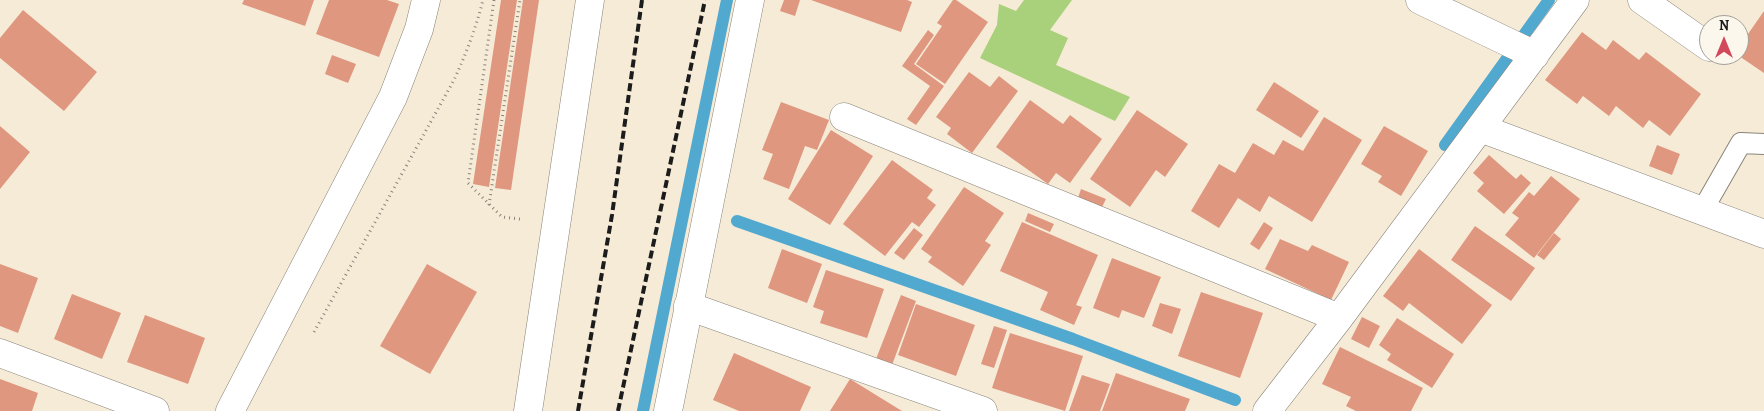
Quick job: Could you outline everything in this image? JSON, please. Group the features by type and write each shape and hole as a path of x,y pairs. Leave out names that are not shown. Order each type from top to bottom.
{"street":[{"path":"230,411 393,97 419,29 426,0"},
{"path":"528,411 590,0"},
{"path":"668,411 750,0"},
{"path":"1420,0 1522,49"},
{"path":"1267,411 1339,318 1480,128 1522,49 1575,0"},
{"path":"1642,0 1699,40"},
{"path":"844,117 1339,318"},
{"path":"1480,128 1764,234"},
{"path":"688,306 983,411"},
{"path":"0,353 155,411"}],"lane":[{"path":"1702,211 1741,143 1764,144"}],"path":[{"path":"313,334 454,80 473,36 482,0"},
{"path":"494,0 468,183 502,217 520,220"},
{"path":"490,204 520,0"}],"green space":[{"path":"1024,0 1072,0 1050,30 1068,38 1056,65 1130,97 1115,121 980,58 997,25 999,4 1016,11"}],"building":[{"path":"244,0 314,0 305,26 242,4"},
{"path":"329,0 387,0 399,4 379,57 316,34"},
{"path":"501,0 517,0 489,187 473,184"},
{"path":"523,0 539,0 511,190 495,188"},
{"path":"784,0 800,0 795,16 780,11"},
{"path":"811,0 907,0 912,2 901,32"},
{"path":"953,0 956,0 988,22 945,84 916,64 942,26 937,23"},
{"path":"23,10 97,72 64,111 0,58 0,38"},
{"path":"1764,11 1764,73 1749,63 1749,33"},
{"path":"928,30 934,35 914,64 944,86 916,125 907,119 930,86 902,66"},
{"path":"1582,32 1606,50 1613,40 1639,60 1646,52 1701,94 1670,136 1649,120 1643,128 1616,106 1609,116 1583,96 1577,104 1545,80"},
{"path":"332,55 356,64 348,83 325,74"},
{"path":"969,72 990,87 999,76 1018,91 972,153 947,134 951,128 936,117"},
{"path":"1274,82 1319,111 1301,138 1256,110"},
{"path":"1030,100 1063,124 1070,115 1102,139 1070,183 1056,173 1048,184 996,147"},
{"path":"781,102 829,120 817,150 805,146 789,189 763,179 773,154 762,150"},
{"path":"1137,110 1188,144 1165,177 1156,170 1130,207 1090,179"},
{"path":"1324,117 1362,140 1312,222 1269,196 1260,212 1238,198 1219,228 1191,211 1219,164 1235,173 1253,143 1274,155 1283,140 1303,151"},
{"path":"0,126 30,152 0,189"},
{"path":"1384,126 1428,151 1401,196 1378,182 1382,176 1361,164"},
{"path":"831,130 873,156 830,225 788,199"},
{"path":"1657,145 1680,154 1672,175 1649,166"},
{"path":"1489,155 1516,179 1521,174 1531,183 1504,214 1477,191 1484,183 1473,173"},
{"path":"892,160 933,190 927,198 936,205 919,227 912,222 885,256 843,224"},
{"path":"1551,176 1580,199 1534,258 1505,235 1519,218 1512,213 1529,192 1534,196"},
{"path":"964,187 1004,213 985,241 991,245 963,286 928,262 932,257 921,249"},
{"path":"1081,189 1106,199 1102,207 1078,198"},
{"path":"1028,213 1054,224 1050,232 1025,221"},
{"path":"1022,222 1098,255 1076,305 1082,307 1074,325 1040,310 1048,292 1000,271"},
{"path":"1264,222 1273,228 1259,250 1250,244"},
{"path":"1475,226 1535,268 1511,301 1451,260"},
{"path":"914,228 923,235 904,260 894,253"},
{"path":"1554,233 1561,239 1544,260 1537,255"},
{"path":"1280,239 1308,251 1312,245 1349,262 1331,300 1265,269"},
{"path":"782,249 822,264 807,303 768,288"},
{"path":"1419,249 1492,305 1462,344 1409,303 1403,311 1383,296"},
{"path":"1112,258 1161,277 1144,318 1122,310 1119,318 1093,308"},
{"path":"0,264 38,278 18,333 0,326"},
{"path":"427,264 477,292 430,374 380,346"},
{"path":"826,270 884,289 867,338 820,323 824,311 813,307"},
{"path":"1201,292 1263,313 1240,378 1178,356"},
{"path":"72,294 121,313 102,359 54,339"},
{"path":"901,295 916,301 892,365 876,359"},
{"path":"1160,303 1181,309 1172,334 1152,326"},
{"path":"916,304 975,325 956,376 898,355"},
{"path":"145,315 205,338 188,384 127,362"},
{"path":"1362,317 1380,326 1369,348 1351,339"},
{"path":"1397,318 1454,354 1432,388 1387,360 1391,354 1379,345"},
{"path":"994,326 1007,330 994,368 981,364"},
{"path":"1010,333 1083,356 1065,411 992,388"},
{"path":"1340,347 1423,388 1411,411 1356,411 1346,406 1351,397 1322,384"},
{"path":"734,353 811,387 800,411 739,411 713,400"},
{"path":"1116,373 1190,399 1185,411 1102,411"},
{"path":"1082,375 1110,384 1100,411 1069,411"},
{"path":"0,379 38,393 32,411 0,411"},
{"path":"850,379 902,411 830,411"}],"waterway":[{"path":"643,411 727,0"},
{"path":"1445,145 1549,0"},
{"path":"737,221 1073,339 1235,400"}],"railway":[{"path":"578,411 612,215 642,0"},
{"path":"618,411 705,0"}]}
